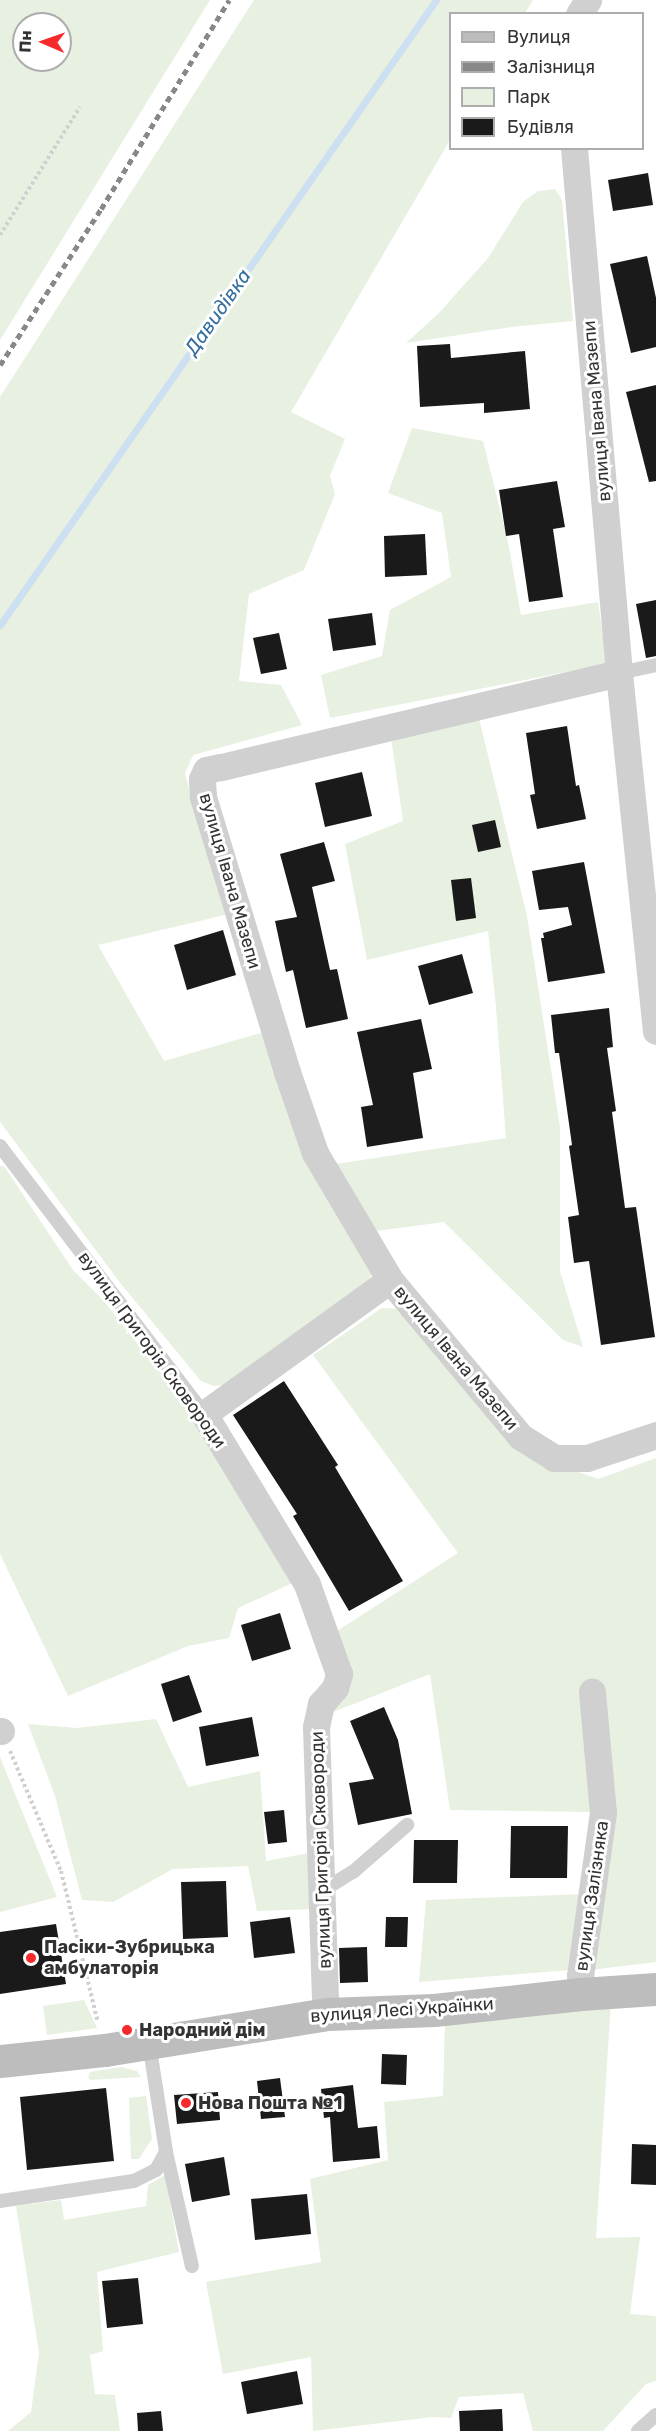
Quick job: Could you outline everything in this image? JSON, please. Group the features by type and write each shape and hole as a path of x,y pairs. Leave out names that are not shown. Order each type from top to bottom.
{"main road":[{"name":"вулиця Лесі Українки","path":"0,2061 105,2050 149,2041 328,2014 434,2010 581,1994 656,1989"}],"street":[{"name":"вулиця Івана Мазепи","path":"574,150 619,673 656,1031"},
{"name":"вулиця Івана Мазепи","path":"619,673 206,770 202,779 203,797 287,1072 315,1153 390,1280 521,1437 554,1458 587,1458 656,1435"},
{"name":"вулиця Івана Мазепи","path":"204,1414 390,1280"},
{"name":"вулиця Григорія Сковороди","path":"204,1414 307,1584 339,1674 335,1688 321,1704 316,1727 325,1999 328,2014"},
{"name":"вулиця Залізняка","path":"581,1994 580,1976 603,1813 592,1691"}],"lane":[{"path":"619,673 656,665"},
{"name":"вулиця Григорія Сковороди","path":"0,1146 204,1414"},
{"path":"322,1891 353,1872 407,1825"},
{"path":"149,2041 166,2152 192,2266"},
{"path":"0,2201 134,2181 156,2170 166,2152"},
{"path":"638,2431 656,2415"}],"path":[{"path":"0,235 80,107"},
{"path":"0,1731 62,1871 105,2050"}],"green space":[{"path":"0,0 210,0 0,340"},
{"path":"254,0 533,0 526,12 449,12 449,142 291,412 345,439 330,476 335,494 304,570 249,594 239,681 281,685 302,725 193,755 185,774 225,915 98,945 164,1061 264,1032 372,1270 370,1284 230,1384 214,1386 201,1381 121,1284 0,1122 0,397"},
{"path":"555,189 562,200 573,321 511,327 406,343 439,313 488,258 523,202 538,191"},
{"path":"412,428 483,441 508,542 521,615 598,602 607,664 330,718 321,675 382,656 390,610 451,577 442,513 388,493"},
{"path":"478,714 527,916 560,1127 560,1271 583,1347 563,1340 444,1222 376,1231 336,1164 506,1138 488,931 367,960 345,844 403,821 391,738"},
{"path":"0,1166 4,1166 73,1270 103,1300 198,1420 295,1582 238,1608 229,1638 188,1646 68,1696 0,1554"},
{"path":"382,1308 403,1309 521,1451 598,1479 656,1458 656,1962 590,1970 593,1812 450,1810 430,1674 328,1714 337,1631 458,1553 313,1355"},
{"path":"156,1719 188,1787 260,1771 266,1861 314,1852 315,1909 257,1911 248,1866 173,1869 113,1902 82,1900 55,1796 28,1724 77,1728"},
{"path":"0,1757 57,1897 0,1912"},
{"path":"584,1894 569,1970 419,1982 426,1900"},
{"path":"84,2000 97,2028 47,2035 43,2006"},
{"path":"611,2001 596,2238 640,2237 630,2314 656,2316 656,2381 646,2384 603,2431 533,2431 523,2393 459,2397 451,2418 433,2417 313,2431 311,2357 223,2374 206,2282 321,2262 310,2179 388,2160 384,2102 443,2096 445,2020"},
{"path":"121,2067 137,2071 141,2077 91,2080 88,2078 90,2072"},
{"path":"146,2096 152,2139 139,2159 131,2159 129,2098"},
{"path":"165,2175 179,2252 97,2272 103,2351 90,2355 95,2394 115,2395 120,2431 8,2431 31,2412 39,2353 16,2206 61,2200 64,2220 146,2206 148,2185"}],"building":[{"path":"648,173 653,205 613,211 608,180"},
{"path":"647,256 656,298 656,347 631,353 610,264"},
{"path":"450,344 451,358 525,351 530,409 484,413 484,403 420,407 417,346"},
{"path":"656,385 656,481 649,482 626,392"},
{"path":"557,481 565,527 553,529 563,597 529,602 519,534 506,536 499,490"},
{"path":"425,534 427,575 385,577 384,536"},
{"path":"656,600 656,656 646,658 636,604"},
{"path":"372,613 376,645 333,651 328,619"},
{"path":"279,633 287,669 261,674 253,638"},
{"path":"567,726 576,786 579,785 586,819 537,829 530,795 535,794 526,733"},
{"path":"362,772 372,816 325,827 315,783"},
{"path":"495,820 501,847 478,852 472,825"},
{"path":"324,842 335,881 312,887 330,970 337,969 348,1019 306,1028 293,970 286,972 275,921 297,917 280,854"},
{"path":"584,862 605,973 548,982 541,938 544,938 543,933 572,925 568,907 539,910 532,871"},
{"path":"471,878 476,918 456,921 451,880"},
{"path":"223,930 236,975 187,990 174,945"},
{"path":"462,954 473,993 429,1005 418,966"},
{"path":"609,1008 613,1047 607,1048 616,1111 612,1112 625,1208 636,1207 655,1337 601,1345 589,1261 574,1263 568,1217 579,1215 569,1146 572,1145 559,1053 555,1053 551,1015"},
{"path":"421,1019 432,1069 413,1073 423,1138 367,1147 361,1107 373,1105 357,1032"},
{"path":"284,1381 338,1465 335,1467 403,1581 349,1611 293,1516 297,1514 233,1415"},
{"path":"280,1613 291,1649 252,1661 241,1625"},
{"path":"189,1675 202,1712 173,1722 161,1684"},
{"path":"384,1707 398,1740 412,1814 358,1825 349,1783 374,1779 350,1721"},
{"path":"252,1717 259,1756 206,1766 199,1727"},
{"path":"284,1810 287,1842 268,1844 264,1812"},
{"path":"511,1826 568,1826 567,1878 510,1878"},
{"path":"414,1840 458,1840 457,1883 413,1883"},
{"path":"226,1881 228,1937 183,1939 181,1882"},
{"path":"290,1917 295,1953 254,1958 250,1922"},
{"path":"386,1917 408,1917 407,1947 385,1947"},
{"name":"Пасіки-Зубрицька амбулаторія","path":"56,1924 66,1984 0,1994 0,1932"},
{"path":"367,1947 368,1982 340,1983 339,1948"},
{"path":"382,2054 407,2055 406,2085 381,2084"},
{"path":"280,2078 285,2117 261,2119 257,2081"},
{"path":"353,2085 358,2128 377,2126 380,2158 333,2162 330,2117 324,2118 321,2089"},
{"path":"106,2088 114,2161 27,2170 20,2097"},
{"path":"218,2092 220,2120 177,2124 174,2095"},
{"path":"632,2144 656,2145 656,2185 631,2184"},
{"path":"224,2157 230,2195 192,2202 185,2164"},
{"path":"307,2194 311,2234 255,2240 251,2199"},
{"path":"138,2278 143,2324 107,2328 102,2281"},
{"path":"297,2371 303,2404 247,2414 241,2382"},
{"path":"502,2409 503,2431 460,2431 459,2411"},
{"path":"161,2411 163,2431 138,2431 137,2413"}],"waterway":[{"name":"Давидівка","path":"0,625 436,0"}],"railway":[{"path":"0,365 101,209 229,0"}],"place":[{"name":"Пасіки-Зубрицька амбулаторія","path":"31,1958"},
{"name":"Народний дім","path":"127,2030"},
{"name":"Нова Пошта №1","path":"186,2103"}]}
